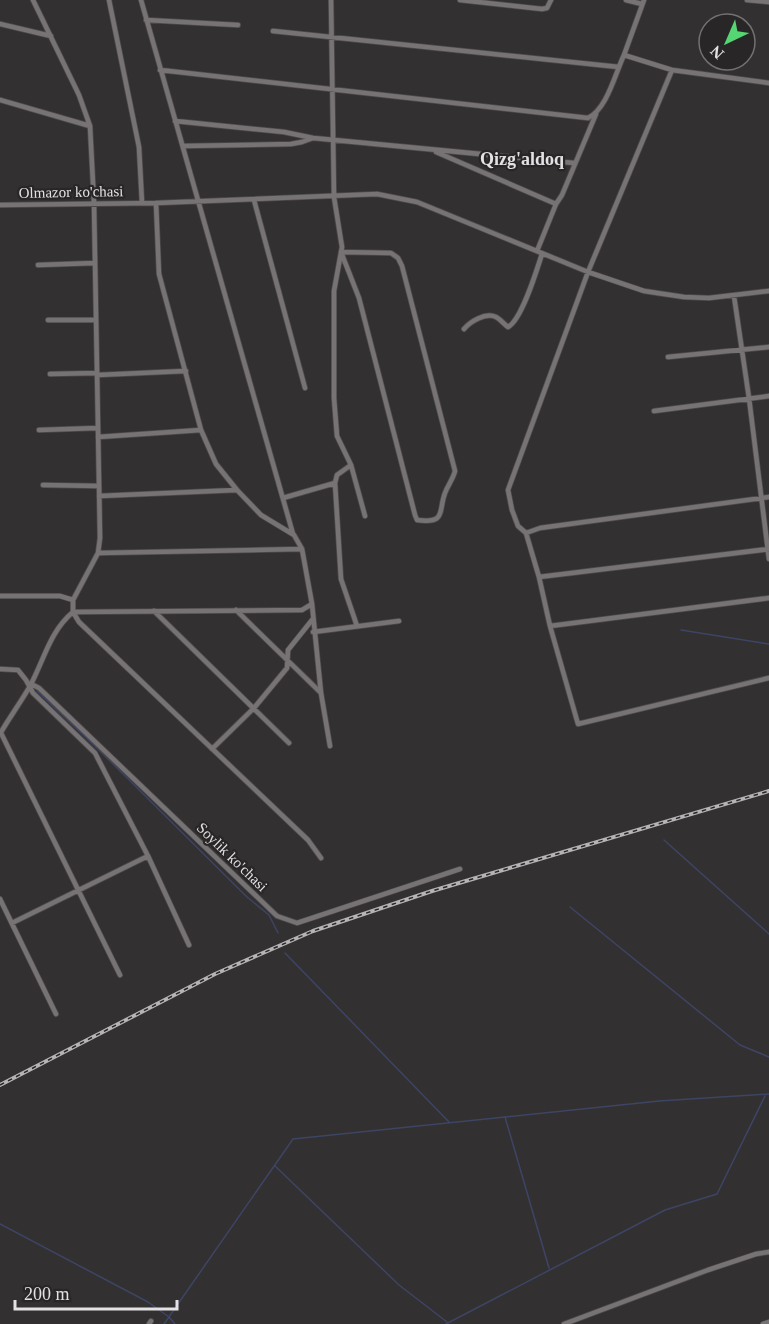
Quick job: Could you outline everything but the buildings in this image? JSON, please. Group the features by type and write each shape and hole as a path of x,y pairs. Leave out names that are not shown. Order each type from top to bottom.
{"street":[{"path":"33,0 79,95 90,126 94,203 100,538 98,553 73,600 73,612 79,622 308,840 321,858"},
{"path":"109,0 140,147 142,203"},
{"path":"141,0 283,498 294,535 302,549 312,604 313,633 330,746"},
{"path":"331,0 334,197 342,247 334,291 334,398 337,436 351,465 365,516"},
{"path":"460,0 542,9 547,8 551,0"},
{"path":"464,329 476,320 490,316 496,317 508,327 513,324 524,303 556,204 619,67 643,2 626,0"},
{"path":"747,0 769,2"},
{"path":"146,20 238,26"},
{"path":"0,24 51,36"},
{"path":"273,31 619,67"},
{"path":"624,55 672,70 769,83"},
{"path":"160,70 588,118 596,114"},
{"path":"672,70 588,272 508,490 512,510 518,526 525,532 539,577 550,626 578,724 769,678"},
{"path":"0,100 90,126"},
{"path":"176,121 284,132 313,138 574,163"},
{"path":"183,146 291,144 313,138"},
{"path":"431,150 556,204"},
{"name":"Olmazor ko'chasi","path":"0,205 200,202 377,194 417,202 588,272 644,291 684,297 734,296 769,291"},
{"path":"254,200 305,388"},
{"path":"156,203 159,274 201,430 216,465 237,490 261,515 294,535"},
{"path":"341,252 391,253 402,266 455,471 444,496 442,512 440,516 433,519 426,521 417,519 415,514 359,298 341,252"},
{"path":"38,265 95,263"},
{"path":"734,296 769,559"},
{"path":"48,320 96,320"},
{"path":"668,357 769,347"},
{"path":"51,374 186,371"},
{"path":"654,411 769,396"},
{"path":"39,430 98,428"},
{"path":"98,436 201,430"},
{"path":"351,465 337,475 335,483 341,579 357,626"},
{"path":"283,498 335,483"},
{"path":"43,485 99,486"},
{"path":"99,496 237,490"},
{"path":"525,532 540,528 769,497"},
{"path":"98,553 302,549"},
{"path":"539,577 769,549"},
{"path":"0,596 60,597 73,600"},
{"path":"550,626 769,598"},
{"path":"120,975 0,734 31,685 56,631 73,612 302,610 312,604"},
{"path":"236,610 321,693"},
{"path":"154,611 289,743"},
{"path":"212,749 254,708 287,668 288,650 312,620"},
{"path":"313,633 399,621"},
{"path":"0,669 18,670 31,685 33,693 95,753 148,856 189,945"},
{"name":"Soylik ko'chasi","path":"31,685 39,688 277,916 297,923 460,869"},
{"path":"95,753 100,748"},
{"path":"12,923 148,856"},
{"path":"0,899 56,1014"},
{"path":"564,1324 708,1270 769,1252"},
{"path":"763,1324 769,1322"}],"waterway":[{"path":"681,630 769,644"},
{"path":"37,691 247,897 269,915 278,933"},
{"path":"664,840 769,934"},
{"path":"570,907 740,1045 769,1057"},
{"path":"285,953 449,1122"},
{"path":"164,1324 293,1139 659,1101 769,1094"},
{"path":"446,1324 665,1210 717,1194 765,1096"},
{"path":"505,1117 549,1268"},
{"path":"275,1166 399,1285 447,1322"},
{"path":"0,1224 148,1302 175,1324"}],"railway":[{"path":"0,1085 215,974 313,931 432,891 769,791"}],"district":[{"name":"Qizg'aldoq","path":"522,159"}]}
